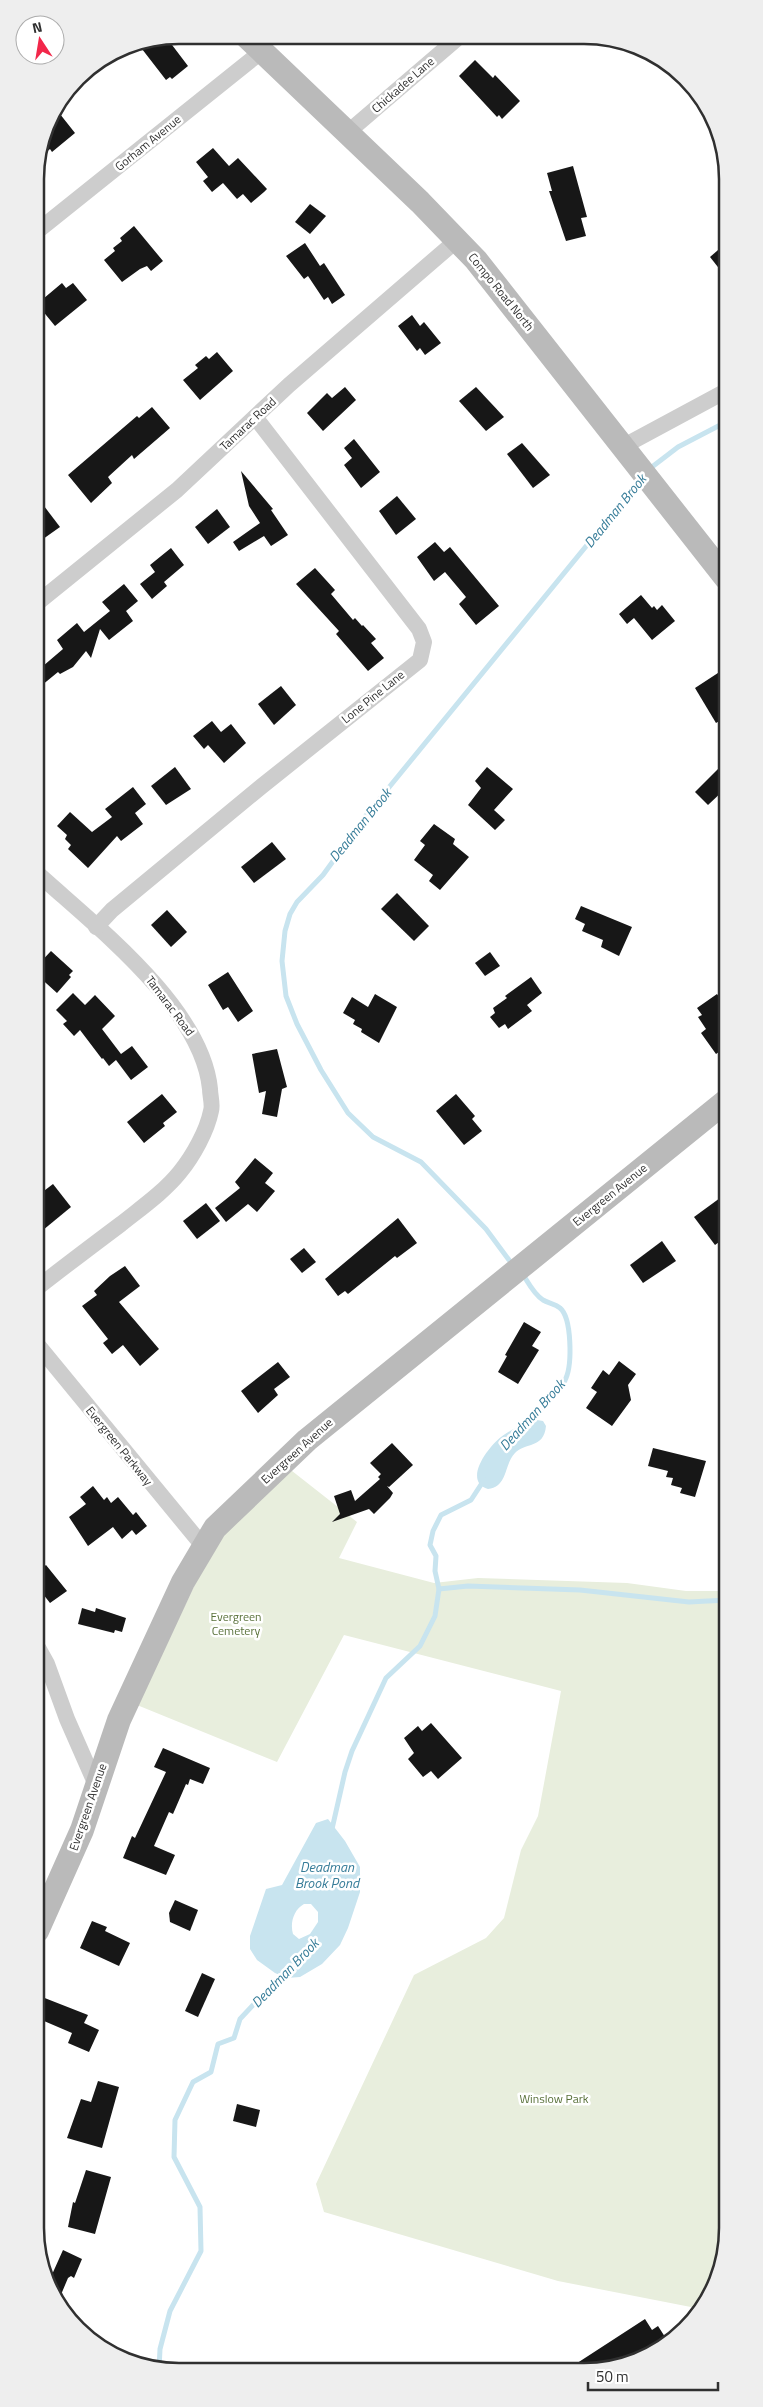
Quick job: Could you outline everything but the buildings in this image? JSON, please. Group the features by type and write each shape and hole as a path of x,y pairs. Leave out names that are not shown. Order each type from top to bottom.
{"main road":[{"name":"Compo Road North","path":"253,44 457,240 498,286 719,569"},
{"name":"Evergreen Avenue","path":"44,1915 82,1830 119,1720 183,1582 215,1528 307,1440 719,1107"}],"street":[{"name":"Chickadee Lane","path":"347,133 451,44"},
{"name":"Gorham Avenue","path":"44,226 261,52"},
{"name":"Tamarac Road","path":"44,598 178,490 254,417 457,240"},
{"path":"622,447 719,395"},
{"name":"Lone Pine Lane","path":"96,926 112,910 262,786 420,660 424,642 419,629 254,417"},
{"name":"Tamarac Road","path":"44,879 142,970 176,1010 198,1045 209,1078 212,1110 203,1134 181,1171 140,1209 44,1283"},
{"name":"Evergreen Parkway","path":"44,1353 203,1546"},
{"path":"44,1659 67,1719 96,1785"}],"green space":[{"name":"Winslow Park","path":"287,1467 357,1522 339,1558 434,1583 478,1578 627,1583 686,1591 719,1591 719,2237 715,2263 709,2280 693,2307 558,2281 324,2212 316,2184 414,1975 486,1938 504,1918 521,1850 538,1816 561,1691 344,1635 277,1762 137,1705 213,1547"}],"water":[{"path":"537,1420 543,1421 546,1426 542,1438 538,1442 515,1453 499,1484 488,1489 481,1485 477,1479 480,1463 496,1441 523,1424"},
{"name":"Deadman Brook Pond","path":"328,1819 345,1841 360,1867 360,1892 340,1945 322,1964 300,1977 287,1978 275,1973 257,1960 250,1949 250,1936 266,1889 282,1885 316,1823","holes":["304,1904 311,1904 318,1912 318,1922 310,1934 299,1939 293,1934 293,1918 300,1907"]}],"waterway":[{"name":"Deadman Brook","path":"648,470 678,447 719,426"},
{"name":"Deadman Brook","path":"509,1260 486,1229 421,1162 373,1137 348,1113 321,1070 297,1024 286,996 282,961 285,931 290,914 297,902 323,875 368,813 641,479"},
{"name":"Deadman Brook","path":"520,1429 546,1405 563,1384 568,1371 570,1352 569,1331 564,1313 560,1308 540,1298 524,1276"},
{"name":"Deadman Brook","path":"332,1829 345,1772 352,1751 386,1678 420,1646 435,1616 439,1589 435,1571 436,1556 430,1545 433,1531 441,1515 471,1500 484,1480"},
{"path":"439,1589 468,1586 580,1590 689,1602 719,1600"},
{"name":"Deadman Brook","path":"159,2362 160,2349 170,2311 201,2251 200,2207 174,2157 175,2120 193,2082 211,2072 218,2044 234,2038 240,2019 285,1971"}],"park label":[{"name":"Evergreen Cemetery","path":"236,1624"}]}
